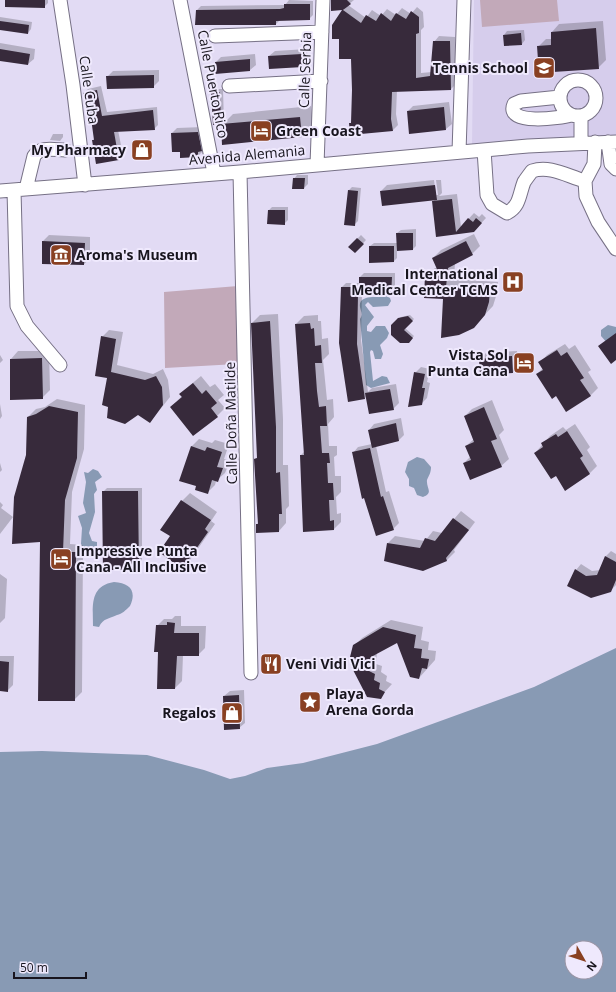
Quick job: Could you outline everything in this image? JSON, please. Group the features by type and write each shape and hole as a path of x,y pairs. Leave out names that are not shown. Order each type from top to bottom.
{"street":[{"name":"Calle Cuba","path":"60,0 73,85 85,185"},
{"name":"Calle Puerto Rico","path":"180,0 214,173"},
{"name":"Calle Serbia","path":"317,165 323,0"},
{"path":"459,152 464,0"},
{"path":"215,36 322,32"},
{"path":"560,97 521,101 514,104 513,110 515,114 524,118 551,119 576,116 590,112 595,103 595,93 589,84 580,80 570,82 562,89 560,97 563,109 576,116"},
{"path":"230,86 321,81"},
{"path":"576,116 581,143"},
{"name":"Avenida Alemania","path":"0,191 240,172 459,152 607,142"},
{"path":"607,142 611,164 616,169"},
{"path":"607,142 585,181 586,196 598,222 616,249"},
{"path":"60,365 27,326 18,306 20,190 37,152 42,149 65,150"},
{"path":"484,150 487,195 492,204 507,213 514,210 518,203 524,182 532,172 551,169 585,181"},
{"name":"Calle Doña Matilde","path":"240,172 251,673"}],"shaded area":[{"name":"Tennis School","path":"474,0 616,0 616,137 472,144"},
{"path":"480,0 557,0 559,21 482,27"},
{"path":"238,286 237,364 165,368 164,292"}],"water":[{"path":"386,296 390,298 391,301 388,306 373,307 368,302 365,305 374,317 367,326 367,331 371,332 376,326 385,326 389,333 387,338 380,345 383,354 381,359 375,359 373,351 371,350 370,352 373,381 382,376 387,377 390,383 371,388 366,385 360,303 365,298"},
{"path":"608,325 616,327 616,353 601,336 601,330"},
{"path":"417,457 424,459 431,467 427,480 429,492 423,497 417,495 414,488 409,486 409,479 405,472 408,462"},
{"path":"93,469 98,471 102,477 95,482 97,490 94,494 95,512 89,533 92,541 97,542 97,549 90,554 81,544 82,528 78,516 86,513 83,503 86,482 84,472 88,473"},
{"path":"114,582 124,584 131,589 133,596 130,606 121,614 104,620 99,627 93,626 93,605 96,593 106,584"},
{"path":"616,648 616,992 0,992 0,752 42,751 147,755 204,770 230,779 245,776 267,768 303,763 377,744 534,687"}],"building":[{"path":"5,0 45,0 45,8 5,7"},
{"path":"331,0 347,0 351,4 343,10 361,23 366,15 376,21 381,13 391,21 396,13 406,19 411,11 419,17 419,33 416,34 416,78 430,76 433,41 450,41 451,90 392,92 391,119 393,131 350,135 349,123 351,123 352,90 351,59 339,59 339,39 332,39 332,25 342,10 331,11"},
{"path":"284,4 310,4 310,20 276,21 276,25 195,25 196,10 280,9 284,8"},
{"path":"0,21 29,25 28,34 0,30"},
{"path":"596,28 599,69 553,72 552,59 538,60 537,46 551,45 551,32"},
{"path":"521,33 522,45 504,46 503,35"},
{"path":"0,49 30,54 28,65 0,61"},
{"path":"302,54 303,67 269,69 268,56"},
{"path":"250,59 250,71 215,74 215,62"},
{"path":"154,75 154,88 107,89 106,76"},
{"path":"97,90 102,116 153,110 155,130 114,132 119,160 96,164 92,140 94,140 90,111 87,112 83,93"},
{"path":"211,92 220,92 221,124 213,125"},
{"path":"444,107 446,130 409,134 407,111"},
{"name":"Green Coast","path":"300,117 302,137 222,145 221,124"},
{"path":"198,132 202,151 198,152 198,157 180,158 180,152 172,152 171,133"},
{"path":"293,178 305,178 304,189 292,189"},
{"path":"435,185 437,200 382,206 380,191"},
{"path":"348,190 358,191 355,226 344,225"},
{"path":"452,199 456,232 468,218 473,222 476,218 482,223 474,232 436,237 432,201"},
{"path":"268,210 285,210 285,225 267,224"},
{"path":"396,233 413,233 413,250 397,251"},
{"path":"357,238 364,244 355,253 348,247"},
{"path":"42,241 85,243 84,265 42,264"},
{"path":"466,241 473,255 448,268 446,287 490,289 489,302 485,315 474,328 459,335 441,338 443,299 424,298 425,275 440,276 432,258"},
{"path":"369,246 394,246 394,262 369,263"},
{"path":"359,277 392,277 391,296 358,295 357,344 365,399 348,402 339,343 341,287 359,287"},
{"path":"408,316 413,321 404,330 413,338 409,343 400,343 391,335 391,325 398,318"},
{"path":"270,321 276,427 276,473 280,472 282,514 279,514 279,532 256,533 256,524 258,524 254,459 257,458 251,323"},
{"path":"310,323 311,329 314,328 315,346 321,345 322,363 315,363 319,407 326,406 327,426 320,426 322,453 329,453 330,463 327,463 328,483 333,483 334,500 329,500 330,521 334,520 334,530 303,532 300,455 304,455 295,324"},
{"path":"616,333 616,360 611,364 598,346"},
{"path":"101,336 116,339 111,372 145,380 156,376 162,387 163,405 150,423 138,415 125,424 107,418 108,407 102,405 107,378 95,376"},
{"path":"557,350 561,356 567,352 584,378 580,380 591,396 566,412 556,396 552,399 536,374 543,370 538,362"},
{"path":"512,356 513,373 480,375 479,359"},
{"path":"42,358 43,399 10,400 10,359"},
{"path":"414,372 425,374 422,388 425,388 422,405 408,407"},
{"path":"193,383 202,394 206,390 217,403 211,408 218,417 193,436 170,407 182,397 179,394"},
{"path":"390,389 394,410 369,414 365,393"},
{"path":"49,406 78,412 77,458 65,500 63,552 76,552 75,701 38,701 40,542 12,544 14,497 26,455 27,417 36,414"},
{"path":"484,407 497,439 491,441 502,467 470,480 463,463 471,460 465,446 474,442 464,416"},
{"path":"396,423 399,441 372,448 368,430"},
{"path":"567,431 583,456 580,458 590,474 565,491 556,476 551,479 534,453 543,447 541,443 556,434 558,437"},
{"path":"191,446 205,451 207,447 222,452 217,467 223,468 218,482 212,480 208,494 195,490 196,486 179,481"},
{"path":"370,448 381,497 383,496 394,530 376,536 364,498 362,499 352,452"},
{"path":"102,491 138,491 139,570 103,570"},
{"path":"181,500 211,520 205,529 208,532 182,569 159,552 170,536 160,530"},
{"path":"453,518 469,530 446,558 447,561 423,571 384,561 387,543 420,548 425,538 435,541"},
{"path":"605,556 616,562 616,580 611,592 591,598 567,586 575,569 586,576 597,575"},
{"path":"167,622 175,623 174,633 199,633 199,656 177,656 175,689 157,689 158,652 154,652 156,625 167,625"},
{"path":"383,627 416,635 414,648 422,649 421,658 429,659 427,669 422,668 419,679 410,677 397,643 371,657 369,671 375,674 374,680 380,683 379,689 385,692 381,699 367,697 351,666 350,657 353,645"},
{"path":"0,661 9,662 8,692 0,691"},
{"name":"Regalos","path":"239,695 240,729 224,730 223,696"}],"place":[{"name":"Tennis School","path":"544,68"},
{"name":"Green Coast","path":"261,131"},
{"name":"My Pharmacy","path":"142,150"},
{"name":"Aroma's Museum","path":"61,255"},
{"name":"International Medical Center TCMS","path":"513,282"},
{"name":"Vista Sol Punta Cana","path":"524,363"},
{"name":"Impressive Punta Cana - All Inclusive","path":"61,559"},
{"name":"Veni Vidi Vici","path":"271,664"},
{"name":"Playa Arena Gorda","path":"310,702"},
{"name":"Regalos","path":"232,713"}]}
